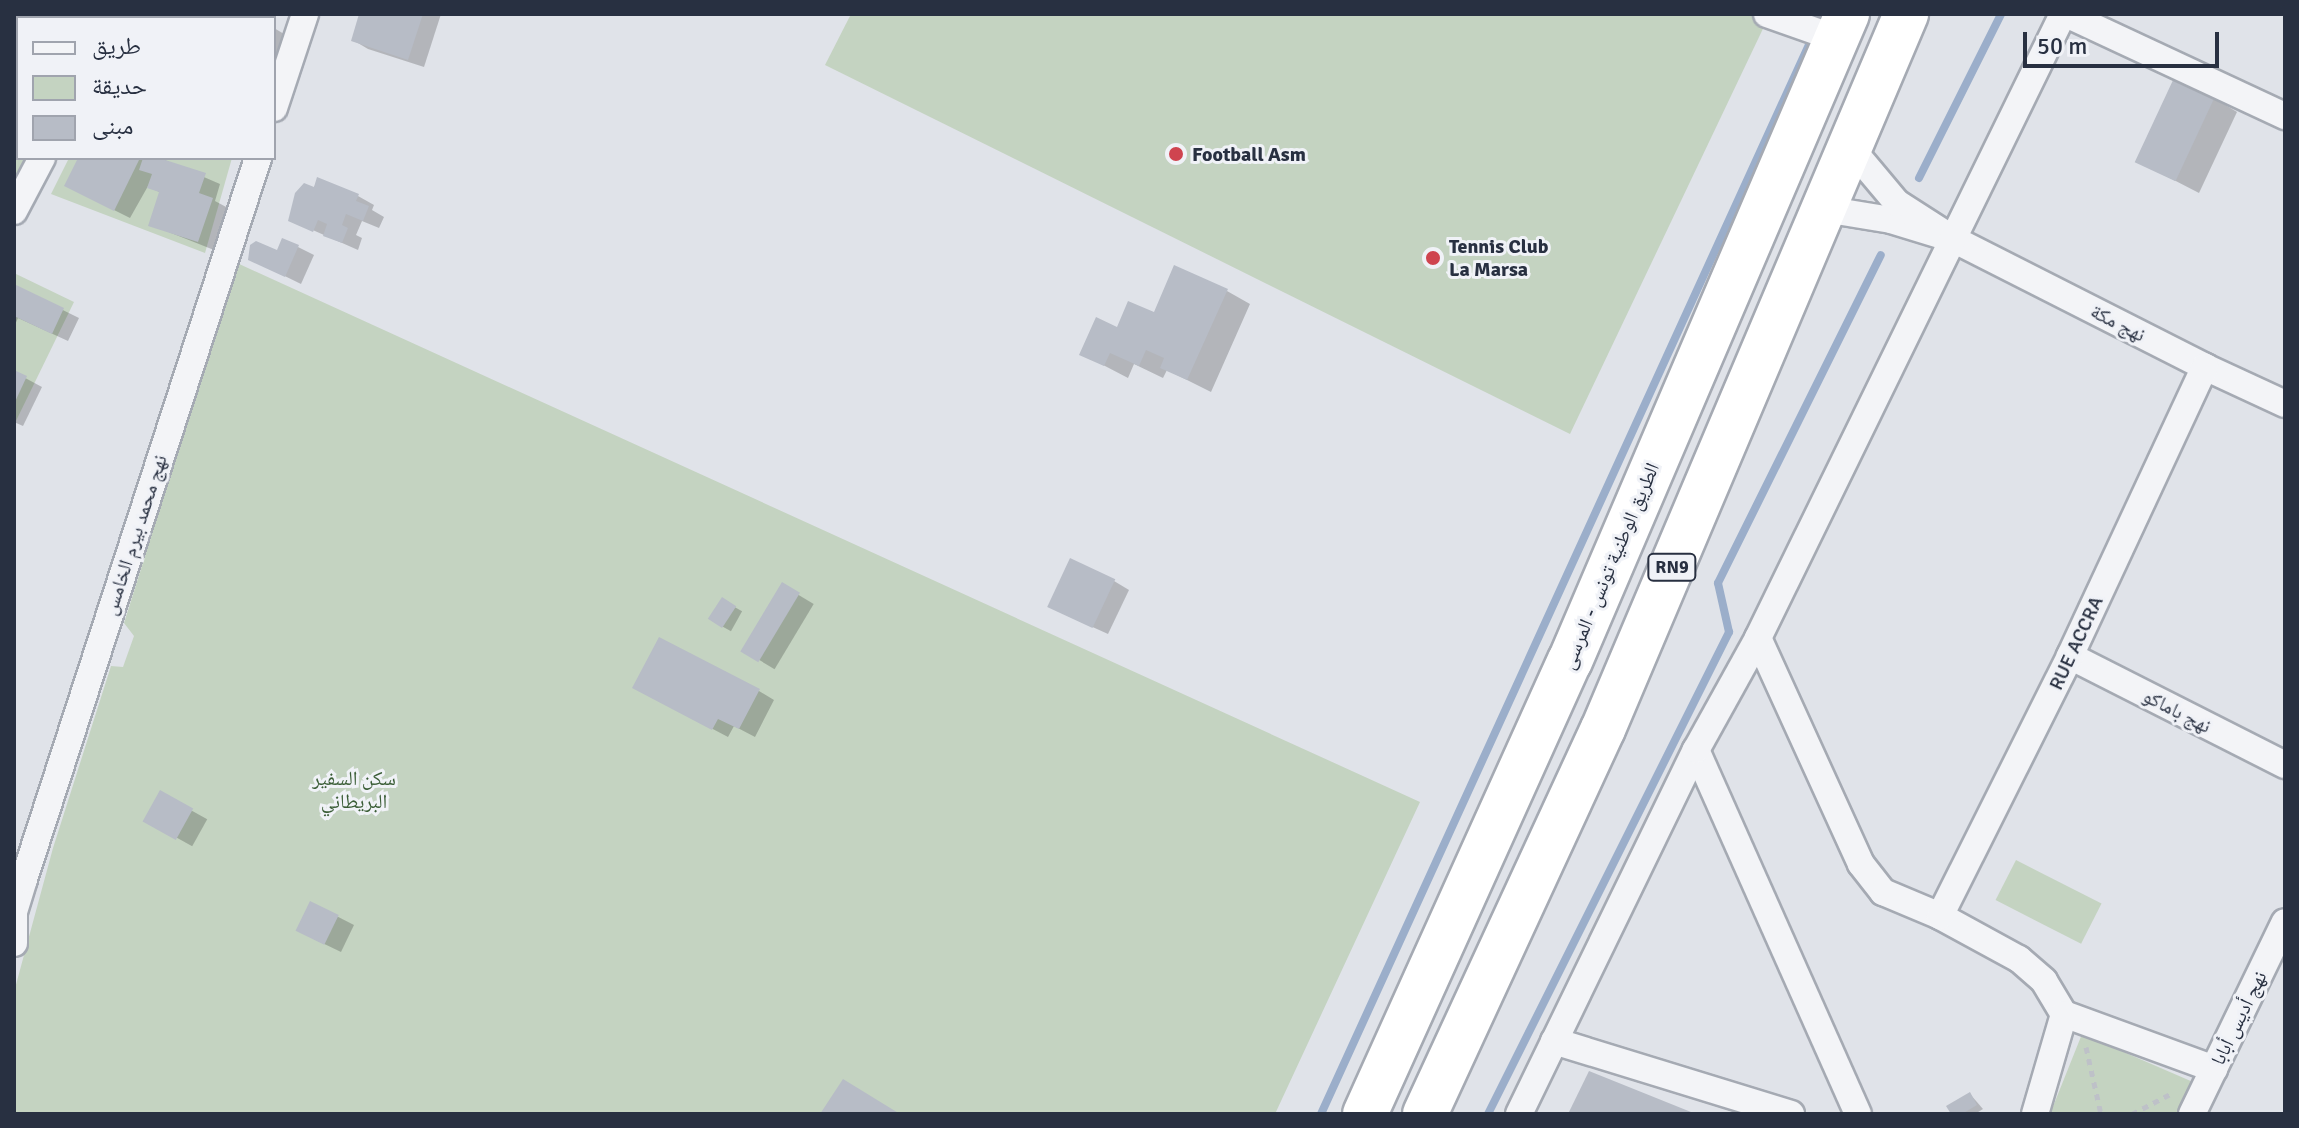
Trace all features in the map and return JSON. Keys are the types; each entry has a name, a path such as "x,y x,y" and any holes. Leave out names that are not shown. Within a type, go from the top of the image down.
{"highway":[{"name":"RN9","path":"1425,1114 1603,729 1906,14"},
{"name":"الطريق الوطنية تونس - المرسى","path":"1365,1114 1570,661 1841,26"}],"street":[{"path":"276,102 305,14"},
{"path":"1767,14 1841,26"},
{"path":"1519,1114 1696,750 1758,638 2064,14 2285,116"},
{"path":"1850,147 1897,203 1953,239"},
{"path":"14,211 41,160"},
{"name":"نهج محمد بيرم الخامس","path":"14,943 19,876 257,160"},
{"path":"1824,209 1891,220 1953,239"},
{"name":"نهج مكة","path":"1953,239 2205,367 2285,404"},
{"name":"RUE ACCRA","path":"1940,916 2070,656 2205,367"},
{"path":"1758,638 1861,864 1883,892 1940,916 2019,959 2044,981 2064,1014 2214,1069"},
{"name":"نهج باماكو","path":"2070,656 2285,765"},
{"path":"1696,750 1858,1114"},
{"name":"نهج أديس أبابا","path":"2192,1114 2285,922"},
{"path":"2035,1114 2064,1014"},
{"path":"1554,1041 1791,1114"}],"path":[{"path":"2064,1014 2082,1034 2101,1114"}],"green space":[{"path":"14,14 102,14 16,16 16,160 29,160 20,179 14,176"},
{"name":"Tennis Club La Marsa","path":"851,14 1770,14 1570,434 825,65"},
{"path":"68,160 231,160 205,253 51,194"},
{"name":"سكن السفير البريطاني","path":"237,263 1420,802 1275,1114 14,1114 14,992 53,848 111,666 123,667 134,636 124,623"},
{"path":"14,273 74,302 14,425"},
{"path":"2016,860 2102,904 2081,944 1996,900"},
{"path":"2082,1034 2193,1082 2177,1114 2050,1114"}],"building":[{"path":"27,14 92,14 92,16"},
{"path":"238,14 245,16 150,16"},
{"path":"359,14 423,14 408,60 351,41"},
{"path":"2174,78 2215,97 2175,181 2135,162"},
{"path":"16,86 16,130 14,130"},
{"path":"77,160 139,160 114,211 64,186"},
{"path":"142,160 165,160 206,173 199,193 213,198 198,242 148,226 159,192 147,188 152,174 139,170"},
{"path":"317,177 359,194 356,201 369,206 363,221 346,214 342,225 348,228 342,243 323,236 327,224 318,220 313,232 288,221 295,193 304,183 314,187"},
{"path":"282,238 299,245 285,277 248,260 250,245 256,241 277,250"},
{"path":"1174,265 1228,289 1187,380 1160,368 1164,358 1146,350 1139,366 1110,353 1104,366 1079,355 1096,317 1117,327 1128,301 1154,312"},
{"path":"14,284 64,308 52,334 14,316"},
{"path":"14,370 27,376 14,404"},
{"path":"1070,558 1115,579 1092,628 1047,607"},
{"path":"782,582 800,593 758,662 740,651"},
{"path":"722,597 736,606 722,628 708,619"},
{"path":"659,637 760,689 739,729 718,719 712,730 632,688"},
{"path":"160,790 193,808 176,840 143,821"},
{"path":"310,901 339,915 324,945 296,931"},
{"path":"1589,1071 1696,1114 1568,1114"},
{"path":"843,1079 900,1114 820,1114"},
{"path":"1970,1092 1977,1105 1962,1114 1951,1114 1946,1106"}],"waterway":[{"path":"1321,1114 1823,14"},
{"path":"1919,178 2001,14"},
{"path":"1488,1114 1729,632 1718,583 1881,255"}],"place":[{"name":"Football Asm","path":"1176,154"},
{"name":"Tennis Club La Marsa","path":"1433,258"}]}
